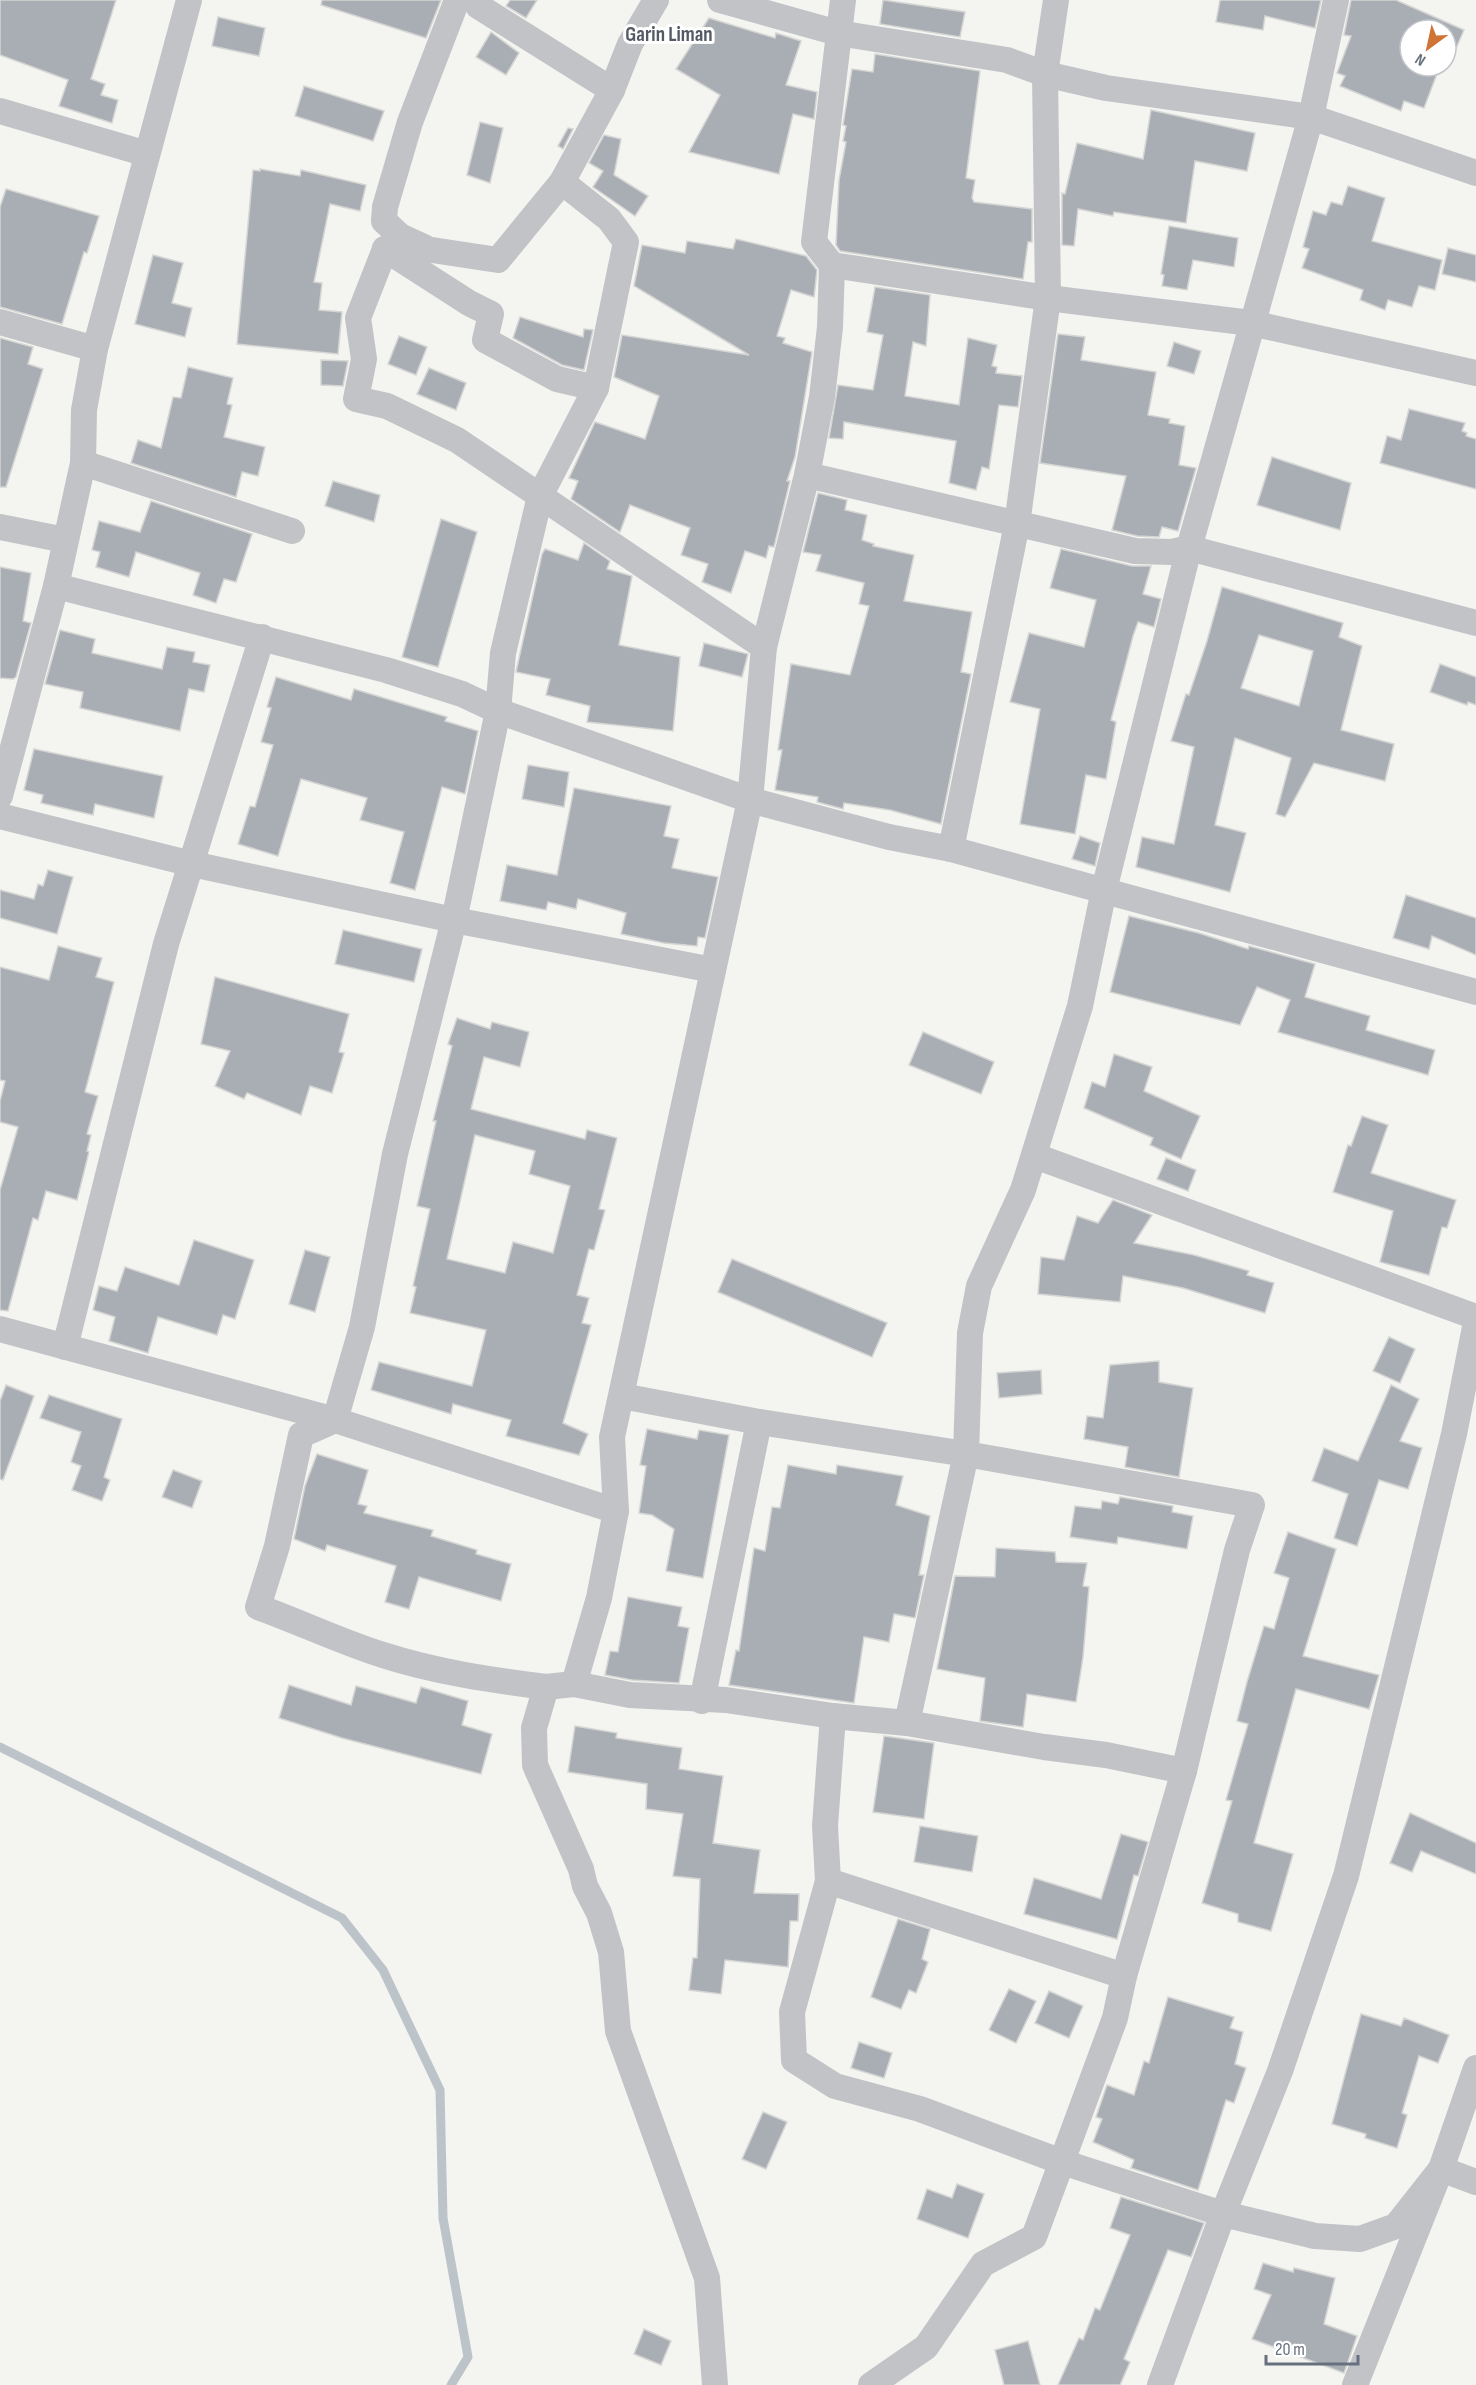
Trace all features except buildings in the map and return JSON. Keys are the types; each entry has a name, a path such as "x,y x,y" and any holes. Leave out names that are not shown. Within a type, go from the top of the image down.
{"street":[{"path":"0,796 56,586 83,463 84,410 95,349 189,0"},
{"path":"432,250 400,236 391,229 384,221 385,207 410,122 457,0"},
{"path":"475,0 478,6 612,90"},
{"path":"385,249 432,250 498,260 562,182 612,90 630,44 656,0"},
{"path":"720,0 838,33 1007,60 1046,74 1106,88 1311,117 1476,173"},
{"path":"574,1683 599,1598 616,1511 612,1437 750,800 764,647 807,475 822,397 830,327 832,265 814,242 843,0"},
{"path":"951,849 1017,524 1048,298 1046,74 1056,0"},
{"path":"907,1722 966,1454 970,1334 979,1286 1023,1190 1080,1006 1104,890 1189,548 1311,117 1336,0"},
{"path":"0,111 147,154"},
{"path":"562,182 609,219 626,242 596,388 540,496 502,653 498,711 454,920 394,1154 362,1327 335,1420 302,1436 278,1546 258,1607 345,1642 408,1662 478,1678 546,1687 574,1683 630,1695 702,1701 726,1700 833,1716 907,1722 1044,1747 1106,1755 1184,1771"},
{"path":"385,249 469,303 491,314 485,340 557,379 596,388"},
{"path":"385,249 358,318 364,358 356,399 387,406 457,440 764,647"},
{"path":"832,265 1048,298 1251,323 1476,373"},
{"path":"0,322 95,349"},
{"path":"83,463 292,531"},
{"path":"807,475 1135,551 1172,552 1189,548 1476,623"},
{"path":"0,526 65,540"},
{"path":"56,586 386,670 462,694 498,711 750,800 889,837 951,849 1476,992"},
{"path":"65,1347 166,945 262,637"},
{"path":"0,816 192,864 454,920 712,970"},
{"path":"1035,1156 1476,1317"},
{"path":"1160,2385 1223,2214 1280,2071 1346,1876 1452,1446 1476,1322"},
{"path":"0,1329 335,1420 616,1511"},
{"path":"622,1396 759,1422 966,1454 1252,1505 1237,1550 1184,1771 1124,1976 1115,2018 1034,2237 983,2264 926,2347 871,2385"},
{"path":"702,1701 759,1422"},
{"path":"546,1687 534,1728 535,1765 580,1869 585,1886 599,1913 611,1952 618,2031 707,2278 715,2385"},
{"path":"833,1716 825,1826 828,1881 792,2012 794,2060 835,2086 920,2109 1062,2162 1223,2214 1315,2236 1360,2239 1396,2226 1441,2169"},
{"path":"828,1881 1124,1976"},
{"path":"1355,2385 1441,2169 1476,2068"},
{"path":"1441,2169 1476,2182"}],"waterway":[{"path":"0,1747 342,1918 383,1970 440,2090 443,2218 468,2357 451,2385"}],"district":[{"name":"Garin Liman","path":"669,34"}]}
